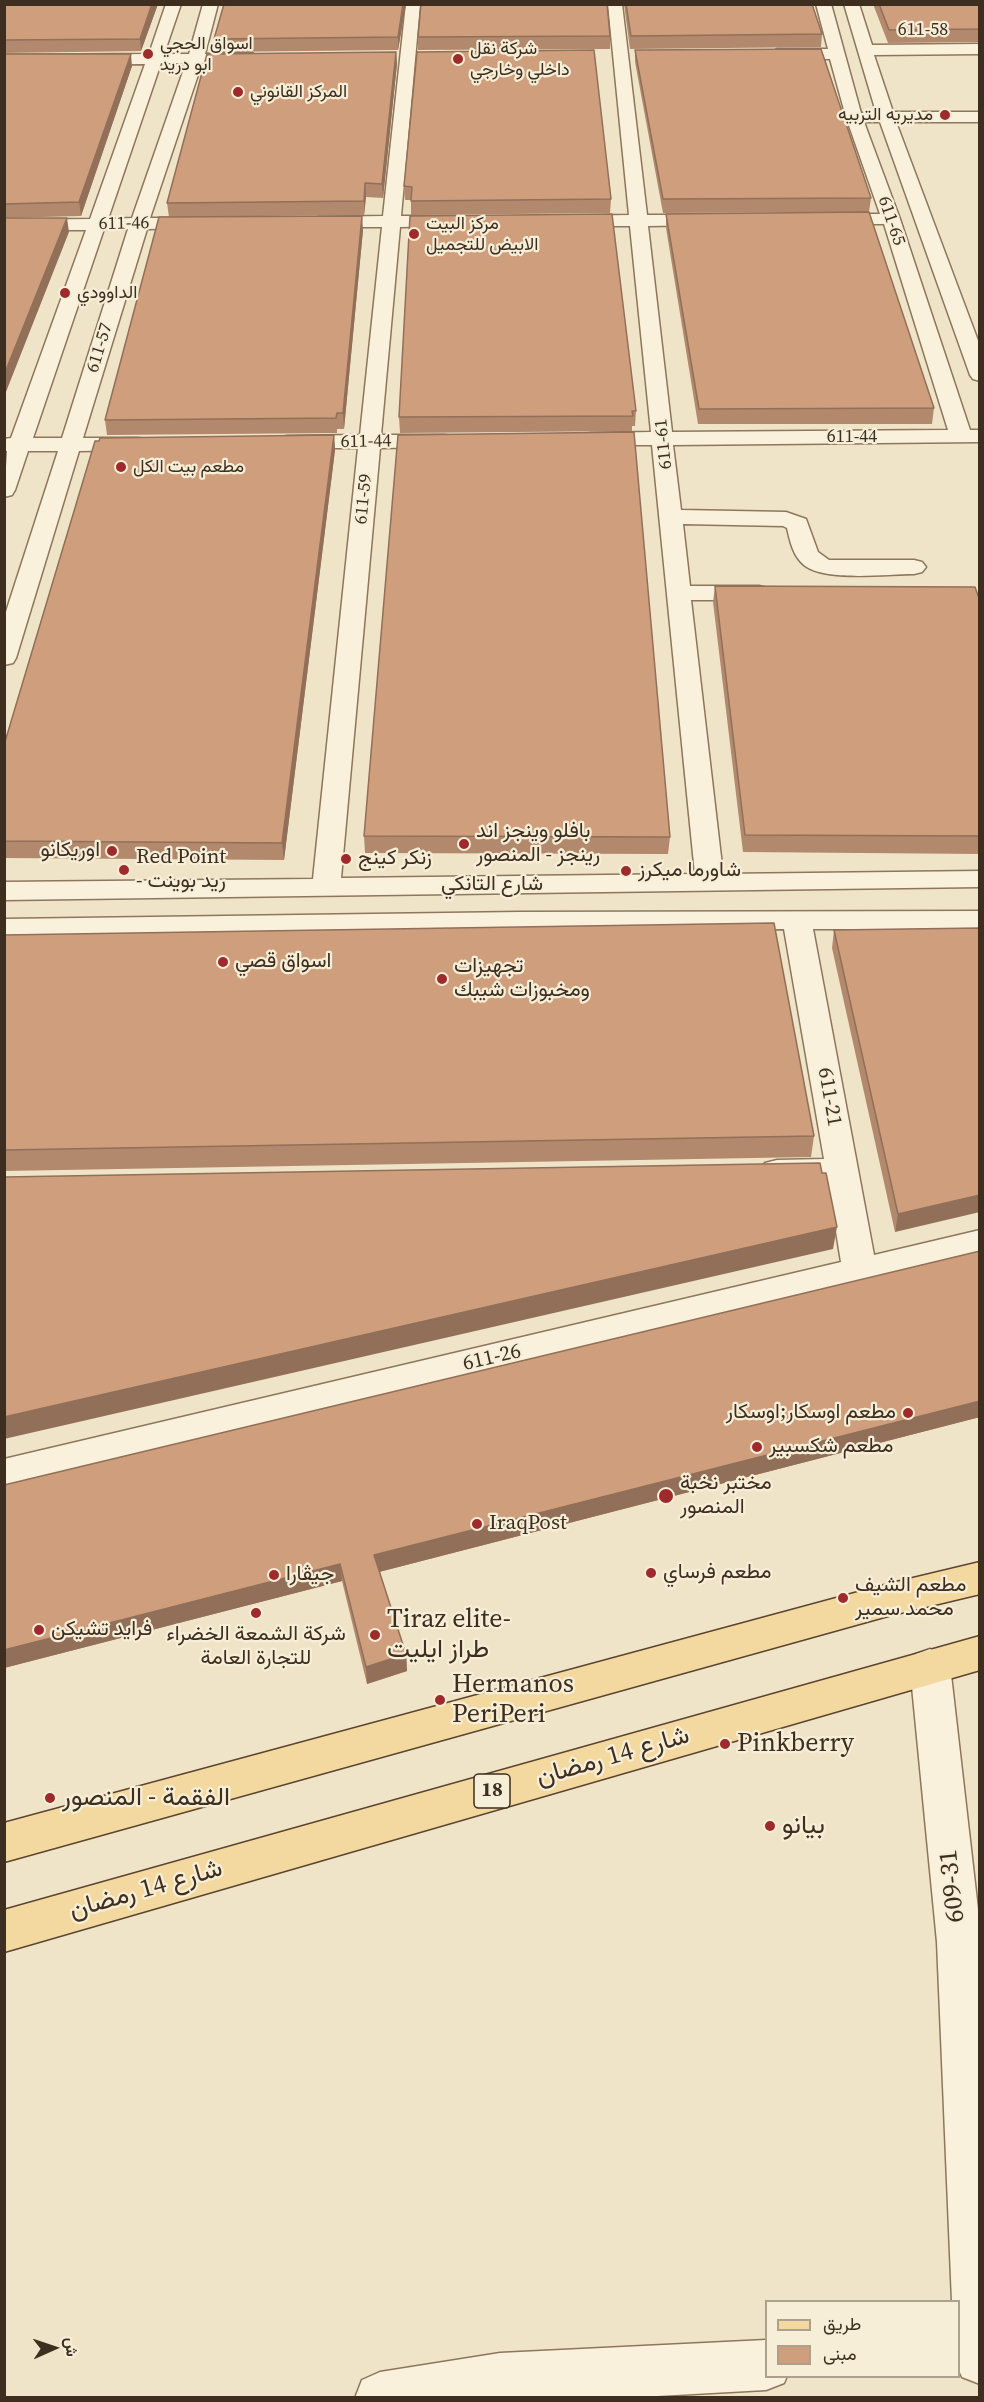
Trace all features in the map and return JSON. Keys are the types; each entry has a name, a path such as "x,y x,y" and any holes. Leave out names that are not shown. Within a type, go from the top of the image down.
{"main road":[{"path":"4,1843 888,1600 980,1578"},
{"name":"شارع 14 رمضان","path":"4,1931 980,1653"}],"street":[{"name":"611-57","path":"4,490 12,445 98,224 174,4"},
{"name":"611-57","path":"4,658 139,224 196,58 211,4"},
{"name":"611-59","path":"326,886 413,4"},
{"name":"611-61","path":"615,4 628,56 637,221 664,438 678,593 710,883"},
{"name":"611-65","path":"823,4 854,117 970,436"},
{"name":"611-65","path":"851,4 886,117 963,305 978,368"},
{"name":"611-58","path":"866,50 980,49"},
{"path":"759,55 838,54"},
{"path":"599,56 628,56"},
{"path":"4,60 267,58"},
{"path":"854,117 980,117"},
{"path":"810,220 891,219"},
{"path":"555,221 729,220"},
{"path":"295,222 472,221"},
{"name":"611-46","path":"4,225 223,223"},
{"name":"611-44","path":"570,440 970,436"},
{"name":"611-44","path":"266,443 464,441"},
{"path":"12,445 162,444"},
{"path":"671,518 786,519 798,524 804,551 817,565 914,567"},
{"path":"678,593 782,593"},
{"name":"شارع التانكي","path":"4,891 980,879"},
{"path":"520,885 520,921"},
{"name":"شارع التانكي","path":"4,928 520,921 980,921"},
{"name":"611-21","path":"797,922 860,1271"},
{"path":"746,1172 842,1170"},
{"name":"611-26","path":"4,1474 980,1242"},
{"name":"609-31","path":"930,1666 969,1943 980,2359"},
{"path":"960,2355 979,2354"},
{"path":"380,2397 765,2365"}],"building":[{"path":"4,4 152,4 140,39 4,40"},
{"path":"224,4 403,4 398,37 214,39"},
{"path":"421,4 607,4 610,36 418,37"},
{"path":"626,4 812,4 822,34 631,36"},
{"path":"879,4 980,4 980,29 889,30"},
{"path":"821,49 871,198 663,199 635,50"},
{"path":"594,50 611,199 411,201 412,187 404,186 417,52"},
{"path":"396,52 382,184 365,183 364,201 167,203 207,54"},
{"path":"4,54 131,54 79,202 4,204"},
{"path":"869,212 934,408 699,409 666,214"},
{"path":"612,214 636,411 632,411 633,416 399,417 410,216"},
{"path":"362,216 343,413 337,413 336,418 105,420 159,217"},
{"path":"4,218 67,218 4,375"},
{"path":"634,432 670,837 364,836 398,435"},
{"path":"334,435 282,843 4,841 4,745 95,441 99,441 100,438"},
{"path":"715,586 975,587 980,601 980,836 745,835"},
{"path":"774,923 814,1136 4,1150 4,935"},
{"path":"980,928 980,1195 898,1214 834,930"},
{"path":"820,1163 822,1173 826,1173 837,1227 4,1417 4,1177"},
{"path":"980,1251 980,1401 374,1555 406,1654 366,1667 340,1564 4,1650 4,1485"}],"place":[{"name":"اسواق الحجي ابو دريد","path":"148,54"},
{"name":"شركة نقل داخلي وخارجي","path":"458,59"},
{"name":"المركز القانوني","path":"238,92"},
{"name":"مديريه التربيه","path":"945,115"},
{"name":"مركز البيت الابيض للتجميل","path":"414,234"},
{"name":"الداوودي","path":"65,293"},
{"name":"مطعم بيت الكل","path":"121,467"},
{"name":"بافلو وينجز اند رينجز - المنصور","path":"464,844"},
{"name":"اوريكانو","path":"112,851"},
{"name":"زنكر كينج","path":"346,859"},
{"name":"Red Point - ريد بوينت","path":"124,870"},
{"name":"شاورما ميكرز","path":"626,871"},
{"name":"اسواق قصي","path":"223,962"},
{"name":"تجهيزات ومخبوزات شيبك","path":"442,979"},
{"name":"مطعم اوسكار;اوسكار","path":"908,1413"},
{"name":"مطعم شكسبير","path":"757,1447"},
{"name":"مختبر نخبة المنصور","path":"666,1496"},
{"name":"IraqPost","path":"477,1524"},
{"name":"مطعم فرساي","path":"651,1573"},
{"name":"جيڤارا","path":"274,1575"},
{"name":"مطعم الشيف محمد سمير","path":"843,1598"},
{"name":"شركة الشمعة الخضراء للتجارة العامة","path":"256,1613"},
{"name":"فرايد تشيكن","path":"39,1630"},
{"name":"Tiraz elite- طراز ايليت","path":"375,1635"},
{"name":"Hermanos PeriPeri","path":"440,1700"},
{"name":"Pinkberry","path":"725,1744"},
{"name":"الفقمة - المنصور","path":"50,1798"},
{"name":"بيانو","path":"770,1826"}]}
